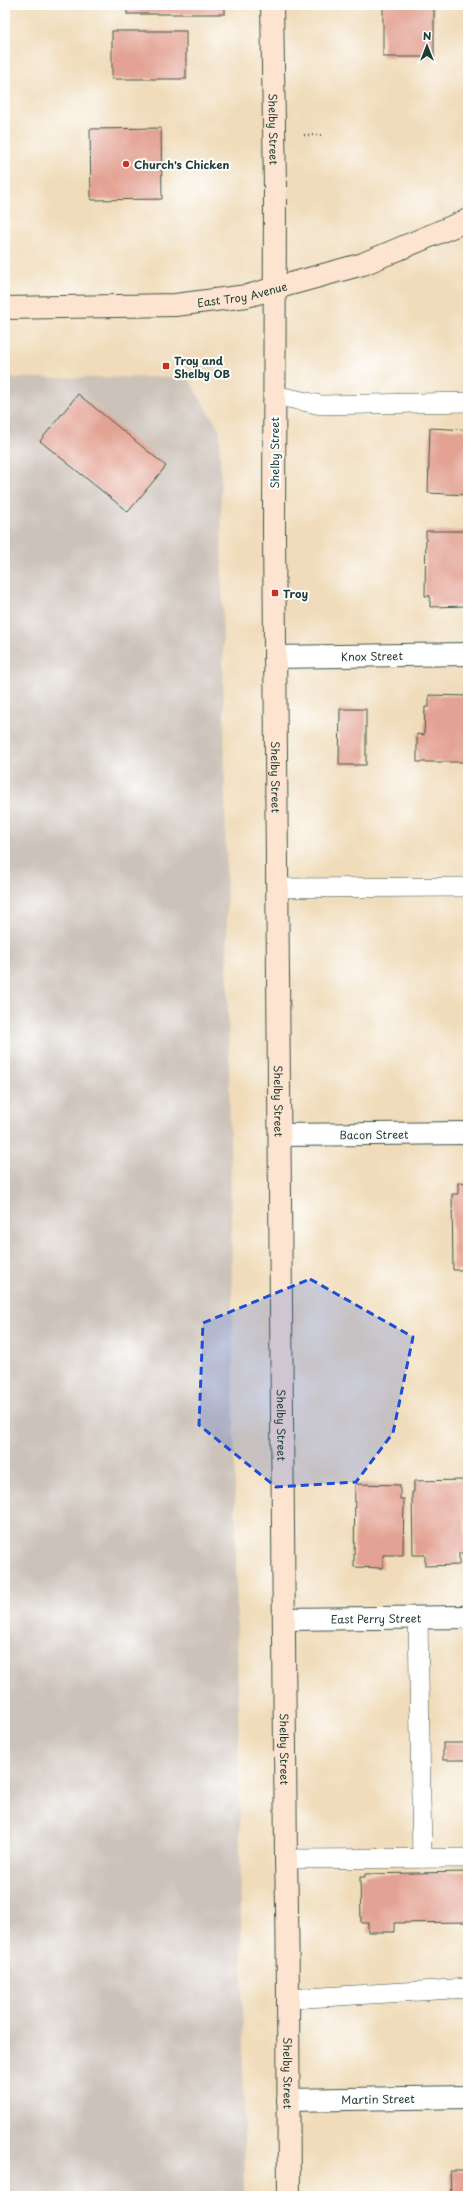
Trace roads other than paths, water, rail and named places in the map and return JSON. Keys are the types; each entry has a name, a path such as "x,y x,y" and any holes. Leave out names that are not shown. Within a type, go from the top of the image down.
{"main road":[{"name":"Shelby Street","path":"272,5 275,289 274,395 277,888 286,1859 290,1999 288,2100 289,2196"},
{"name":"East Troy Avenue","path":"5,308 175,305 247,296 382,257 468,220"}],"street":[{"name":"Knox Street","path":"275,657 468,654"},
{"name":"Bacon Street","path":"280,1135 468,1133"},
{"name":"East Perry Street","path":"284,1619 468,1617"},
{"name":"Martin Street","path":"288,2100 468,2097"}],"lane":[{"path":"274,395 321,405 468,402"},
{"path":"277,888 468,887"},
{"path":"418,1617 422,1858"},
{"path":"286,1859 468,1858"},
{"path":"290,1999 468,1988"}],"place":[{"name":"Church's Chicken","path":"126,164"},
{"name":"Troy and Shelby OB","path":"166,366"},
{"name":"Troy","path":"275,593"}]}
